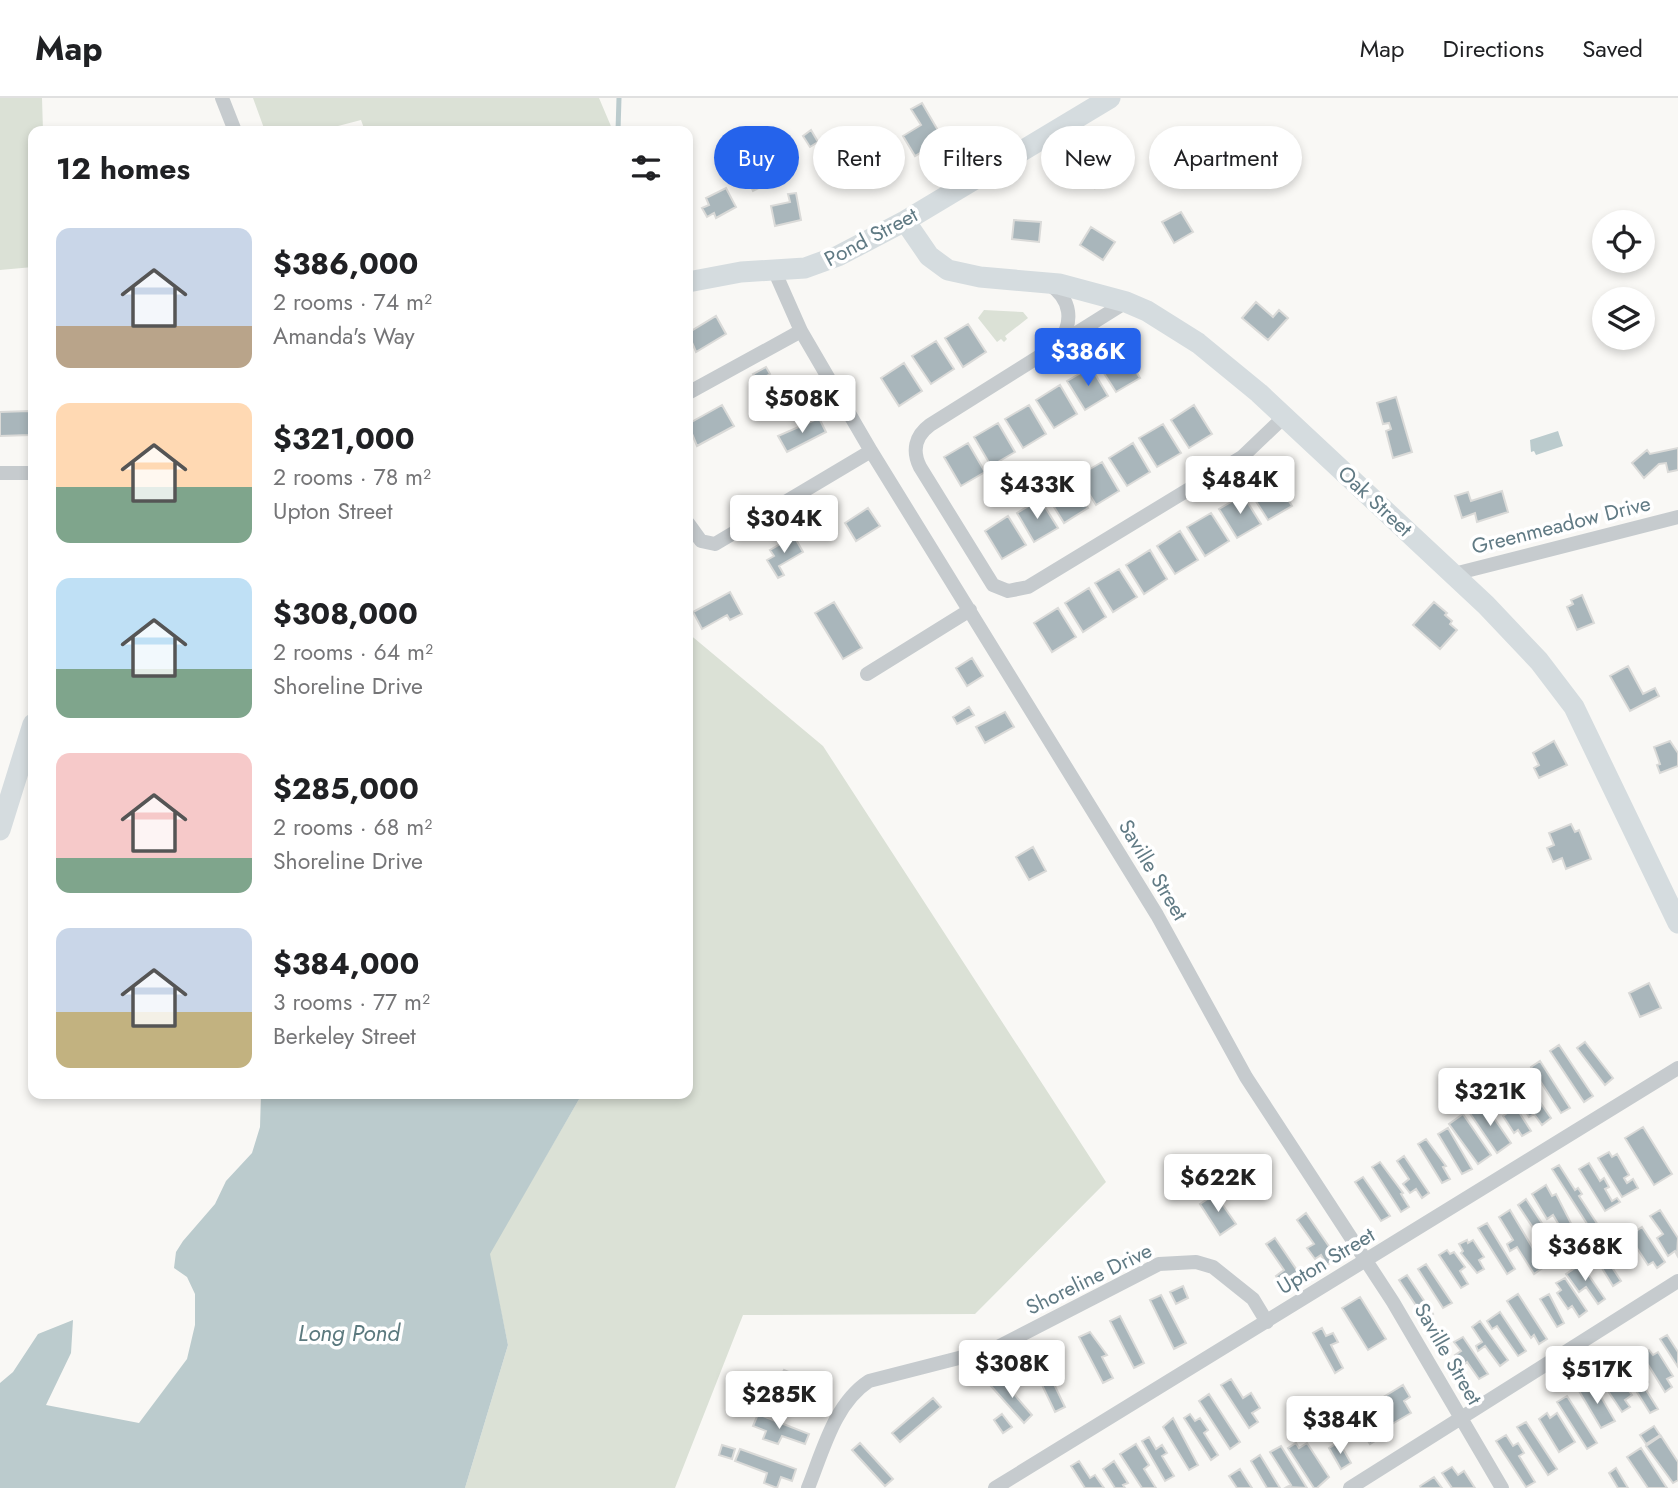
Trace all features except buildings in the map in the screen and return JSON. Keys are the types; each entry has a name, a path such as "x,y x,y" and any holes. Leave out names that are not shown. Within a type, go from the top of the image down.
{"street":[{"path":"222,98 233,126"},
{"name":"Pond Street","path":"693,281 718,275 816,265 905,221 1110,98"},
{"name":"Oak Street","path":"905,221 929,256 948,270 980,277 1042,281 1126,302 1155,316 1198,343 1283,417 1454,574 1539,661 1574,707 1678,923"},
{"name":"Saville Street","path":"774,270 801,331 871,451 1157,915 1246,1077 1367,1261 1502,1488"},
{"path":"1042,281 1059,292 1069,311 1068,327 1054,347"},
{"path":"1126,302 927,427 916,444 920,467 988,580 1001,589 1017,591 1235,462 1256,446 1283,417"},
{"path":"693,390 801,331"},
{"path":"693,530 701,541 709,545 721,541 871,451"},
{"path":"0,473 28,473"},
{"name":"Greenmeadow Drive","path":"1454,574 1678,517"},
{"path":"867,674 970,610"},
{"path":"0,830 28,740"},
{"name":"Upton Street","path":"995,1488 1678,1068"},
{"name":"Shoreline Drive","path":"808,1488 837,1416 855,1390 869,1381 994,1349 1159,1264 1196,1262 1213,1266 1233,1279 1253,1299 1267,1322"},
{"path":"1350,1488 1678,1281"}],"shaded area":[{"path":"0,98 42,98 43,126 28,126 28,267 0,270"},
{"path":"253,98 599,98 611,126 363,126 361,120 338,126 263,126"},
{"path":"984,310 1023,312 1028,318 1005,336 1007,339 1004,342 1001,339 997,342 978,318"},
{"path":"693,637 823,746 1106,1182 975,1314 743,1315 675,1488 465,1488 508,1345 489,1254 579,1099 693,1099"}],"water":[{"path":"1558,431 1563,446 1536,455 1534,451 1531,452 1530,440"},
{"name":"Long Pond","path":"261,1099 579,1099 490,1254 508,1345 465,1488 0,1488 0,1383 13,1372 38,1334 73,1320 71,1353 46,1405 139,1423 187,1359 195,1325 195,1294 187,1277 174,1268 176,1252 215,1204 226,1181 252,1153 260,1127"}],"waterway":[{"path":"618,126 619,98"}]}
